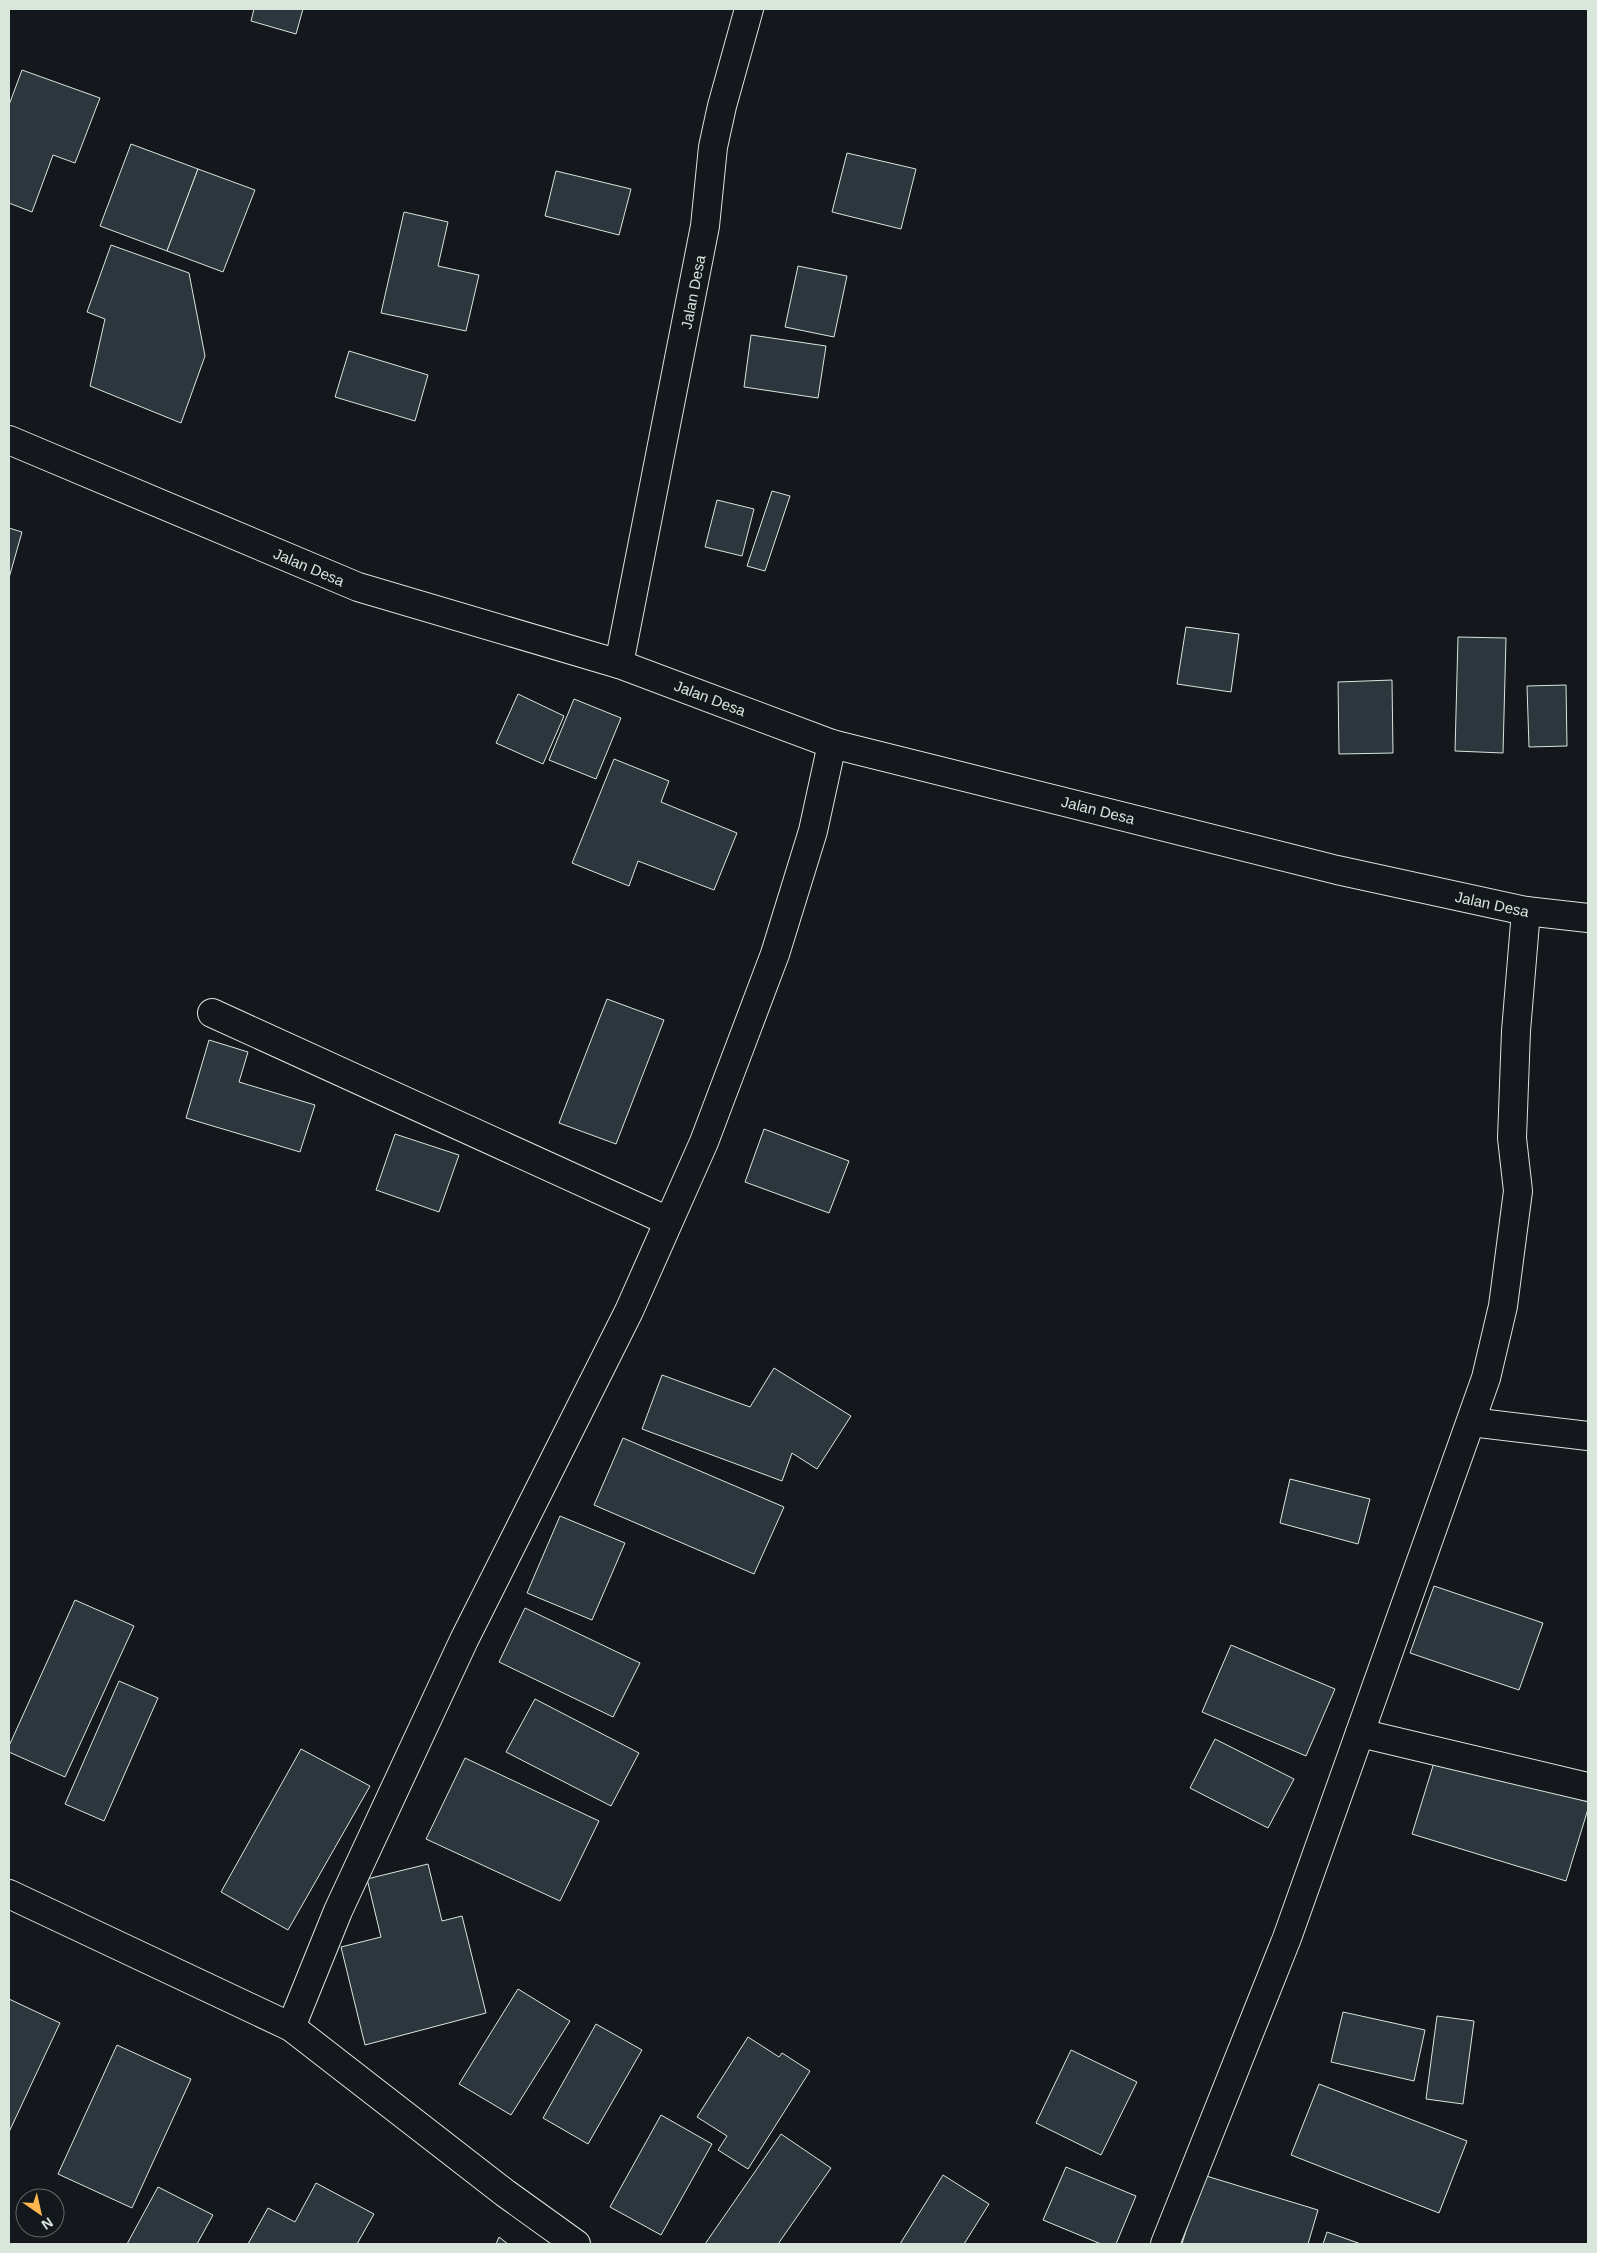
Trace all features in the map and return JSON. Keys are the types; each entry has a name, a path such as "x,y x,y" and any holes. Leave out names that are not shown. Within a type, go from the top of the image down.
{"street":[{"name":"Jalan Desa","path":"619,664 705,226 713,147 722,106 749,9"},
{"name":"Jalan Desa","path":"9,440 358,587 619,664 832,744 1337,870 1526,912 1588,918"},
{"path":"291,2027 338,1911 460,1649 629,1311 704,1142 775,954 814,831 832,744"},
{"path":"1165,2244 1287,1938 1486,1378 1497,1333 1513,1241 1518,1191 1512,1138 1516,1031 1526,912"},
{"path":"212,1013 668,1221"},
{"path":"1471,1422 1588,1436"},
{"path":"1360,1733 1588,1787"},
{"path":"9,1894 291,2027 576,2244"}],"building":[{"path":"254,9 303,9 296,34 251,21"},
{"path":"22,70 100,98 75,163 53,155 32,212 9,203 9,105"},
{"path":"131,144 198,169 167,251 100,226"},
{"path":"847,153 916,169 901,229 832,212"},
{"path":"198,169 255,190 223,272 167,251"},
{"path":"556,171 631,189 619,235 545,216"},
{"path":"404,212 448,222 438,266 479,275 466,331 381,313"},
{"path":"111,245 189,273 205,356 181,423 90,386 105,319 87,312"},
{"path":"798,266 847,276 834,337 785,327"},
{"path":"751,335 826,346 818,398 744,387"},
{"path":"349,351 428,375 415,421 335,397"},
{"path":"772,491 790,496 765,571 747,566"},
{"path":"717,500 754,509 742,556 705,547"},
{"path":"9,528 22,532 9,578"},
{"path":"1186,627 1239,634 1231,692 1177,684"},
{"path":"1458,637 1506,638 1503,753 1455,751"},
{"path":"1392,680 1393,753 1339,754 1338,682"},
{"path":"1566,685 1567,746 1529,747 1527,686"},
{"path":"518,694 564,716 543,764 496,743"},
{"path":"574,699 621,718 596,779 549,760"},
{"path":"614,759 669,781 661,802 737,833 714,890 638,861 629,886 572,863"},
{"path":"607,999 664,1020 616,1144 559,1123"},
{"path":"209,1040 248,1052 239,1082 315,1105 300,1152 186,1118"},
{"path":"764,1129 849,1161 829,1213 745,1182"},
{"path":"395,1134 459,1155 439,1212 376,1190"},
{"path":"774,1368 851,1416 817,1469 792,1453 782,1481 642,1429 662,1375 750,1407"},
{"path":"623,1438 784,1507 754,1574 594,1505"},
{"path":"1290,1479 1370,1499 1358,1544 1280,1523"},
{"path":"560,1516 625,1543 592,1620 527,1593"},
{"path":"1434,1586 1543,1623 1519,1690 1410,1653"},
{"path":"75,1600 134,1626 65,1777 9,1752 9,1746"},
{"path":"525,1608 640,1663 613,1717 499,1662"},
{"path":"1231,1645 1335,1689 1306,1756 1202,1712"},
{"path":"119,1681 158,1698 104,1821 65,1804"},
{"path":"535,1699 639,1753 611,1806 506,1752"},
{"path":"1215,1739 1294,1779 1268,1828 1190,1788"},
{"path":"301,1749 370,1786 288,1930 221,1892"},
{"path":"1436,1756 1588,1802 1588,1809 1566,1881 1412,1834"},
{"path":"465,1758 599,1821 560,1901 426,1839"},
{"path":"428,1864 442,1921 462,1916 486,2013 365,2045 341,1947 381,1937 367,1879"},
{"path":"518,1989 570,2021 511,2115 459,2084"},
{"path":"9,1999 60,2023 9,2132"},
{"path":"1343,2012 1425,2030 1414,2081 1331,2062"},
{"path":"1437,2016 1474,2021 1463,2104 1426,2099"},
{"path":"596,2024 642,2050 588,2144 543,2118"},
{"path":"748,2037 779,2057 782,2053 810,2071 748,2169 718,2150 727,2136 697,2117"},
{"path":"117,2045 191,2079 132,2208 58,2174"},
{"path":"1071,2050 1137,2082 1101,2155 1036,2123"},
{"path":"1319,2084 1467,2141 1439,2213 1291,2155"},
{"path":"661,2115 712,2144 661,2235 610,2207"},
{"path":"781,2134 831,2168 778,2244 705,2244"},
{"path":"1066,2167 1136,2196 1116,2244 1101,2244 1043,2220"},
{"path":"943,2175 989,2204 964,2244 900,2244"},
{"path":"1203,2175 1318,2210 1308,2244 1182,2244"},
{"path":"316,2183 374,2214 357,2244 248,2244 268,2208 295,2222"},
{"path":"158,2187 213,2215 197,2244 127,2244"},
{"path":"1327,2232 1361,2244 1323,2244"},
{"path":"499,2237 508,2244 496,2244"}]}
